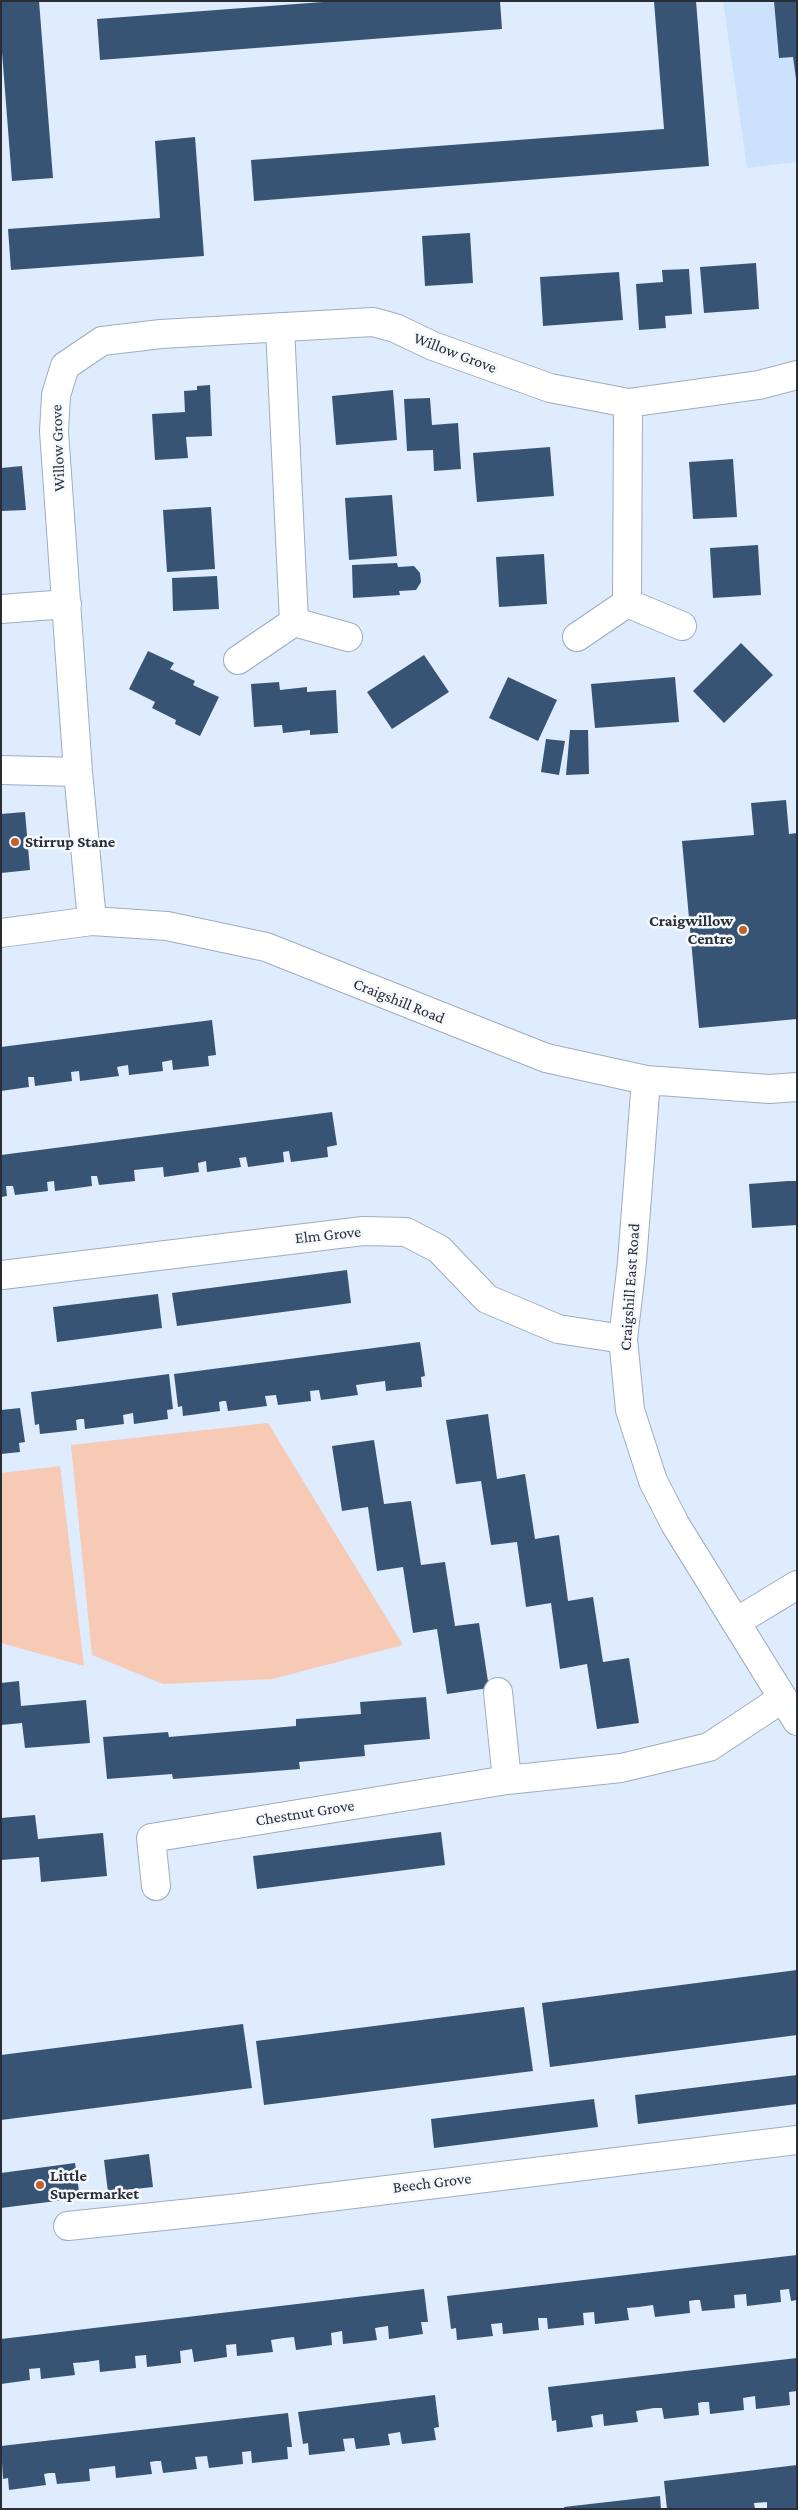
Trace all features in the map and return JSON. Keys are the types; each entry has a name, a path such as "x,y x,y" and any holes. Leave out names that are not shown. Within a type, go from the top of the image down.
{"street":[{"name":"Willow Grove","path":"92,921 78,772 54,431 56,395 65,366 102,341 161,334 373,322 394,328 433,346 550,388 628,403 759,385 797,375"},
{"path":"280,327 294,622"},
{"path":"627,603 628,403"},
{"path":"627,603 682,626"},
{"path":"577,637 627,603"},
{"path":"1,609 67,604"},
{"path":"238,660 294,622 348,637"},
{"path":"1,770 78,772"},
{"name":"Craigshill Road","path":"1,933 92,921 167,926 266,947 546,1058 646,1080 769,1089 797,1087"},
{"name":"Craigshill East Road","path":"646,1080 624,1339 630,1410 653,1481 675,1524 790,1709"},
{"name":"Elm Grove","path":"2,1275 363,1231 406,1232 439,1249 488,1299 558,1328 624,1339"},
{"path":"736,1622 797,1585"},
{"path":"498,1692 507,1780"},
{"name":"Chestnut Grove","path":"156,1886 151,1838 507,1780 621,1768 708,1747 790,1709"},
{"name":"Beech Grove","path":"68,2226 268,2204 797,2140"}],"shaded area":[{"path":"723,1 797,1 797,162 747,168"},
{"path":"268,1423 403,1645 272,1679 163,1684 92,1655 71,1445"},
{"path":"60,1466 84,1666 1,1643 1,1473"}],"building":[{"path":"1,1 39,1 53,178 12,181 1,39"},
{"path":"336,1 500,1 502,29 100,60 97,19"},
{"path":"654,1 696,1 709,166 254,201 251,160 664,129"},
{"path":"774,1 797,1 797,86 793,57 779,58"},
{"path":"195,137 204,256 11,270 8,229 160,218 155,141"},
{"path":"470,233 473,283 425,286 422,236"},
{"path":"756,263 759,309 704,313 700,267"},
{"path":"689,269 692,314 665,316 666,328 639,330 636,284 663,282 662,270"},
{"path":"619,272 623,320 543,326 540,277"},
{"path":"210,385 212,436 186,437 188,458 155,460 152,414 185,412 184,391 197,390 197,386"},
{"path":"393,390 397,440 336,445 332,396"},
{"path":"430,398 432,425 458,423 461,469 434,471 433,450 407,451 404,399"},
{"path":"550,447 554,496 477,502 473,453"},
{"path":"733,459 737,517 693,519 689,462"},
{"path":"22,466 26,510 1,511 1,468"},
{"path":"392,495 397,556 349,560 345,498"},
{"path":"211,507 215,569 167,572 163,510"},
{"path":"758,545 761,595 713,598 710,548"},
{"path":"544,554 547,604 499,607 496,557"},
{"path":"397,563 398,567 414,566 420,573 421,582 416,590 399,591 400,595 353,598 352,565"},
{"path":"217,576 219,609 173,611 172,578"},
{"path":"741,643 773,675 724,723 693,691"},
{"path":"148,651 174,663 170,669 195,681 193,685 219,697 200,736 175,724 176,720 152,708 155,702 129,689"},
{"path":"424,655 449,692 392,729 367,692"},
{"path":"508,677 557,700 538,741 489,718"},
{"path":"675,677 679,722 595,728 591,684"},
{"path":"279,682 280,690 307,687 307,692 336,690 338,733 310,735 310,730 283,733 282,725 254,727 251,684"},
{"path":"570,730 588,730 589,774 566,775"},
{"path":"546,739 565,741 559,775 541,772"},
{"name":"Craigwillow Centre","path":"786,800 789,834 797,833 797,1019 699,1028 682,841 754,835 751,803"},
{"name":"Stirrup Stane","path":"25,812 30,870 1,873 1,814"},
{"path":"212,1020 216,1055 208,1056 209,1066 173,1070 172,1060 162,1062 163,1071 129,1075 128,1065 117,1067 119,1076 80,1081 79,1071 71,1072 72,1081 35,1086 34,1077 28,1077 29,1087 1,1091 1,1047"},
{"path":"332,1112 337,1145 327,1147 328,1157 291,1162 289,1151 283,1152 284,1162 248,1167 246,1157 239,1158 241,1167 207,1172 206,1161 198,1163 199,1172 164,1177 163,1167 134,1170 135,1181 99,1185 97,1176 91,1176 92,1186 55,1191 54,1181 47,1182 48,1191 15,1195 13,1186 6,1186 7,1196 1,1197 1,1155"},
{"path":"797,1181 797,1225 752,1228 749,1184"},
{"path":"347,1270 351,1303 177,1326 172,1293"},
{"path":"158,1294 162,1328 57,1342 53,1307"},
{"path":"420,1342 425,1376 421,1377 422,1387 386,1391 385,1381 356,1385 358,1395 321,1400 319,1390 310,1391 311,1401 278,1405 276,1395 265,1396 267,1406 228,1411 226,1401 223,1401 219,1402 220,1411 183,1416 182,1406 178,1407 174,1374"},
{"path":"169,1374 173,1409 167,1410 168,1419 134,1424 133,1413 123,1415 124,1424 85,1429 84,1419 80,1419 76,1420 77,1430 40,1434 39,1424 35,1425 31,1392"},
{"path":"20,1408 25,1442 19,1443 20,1452 1,1454 1,1410"},
{"path":"488,1414 497,1479 525,1474 535,1539 559,1535 568,1601 593,1597 603,1662 629,1658 639,1723 597,1729 587,1664 560,1669 551,1603 526,1607 517,1542 491,1545 481,1481 456,1484 446,1420"},
{"path":"374,1440 384,1504 411,1501 421,1565 445,1562 455,1626 479,1623 489,1688 447,1694 437,1629 413,1633 403,1567 377,1571 368,1507 342,1511 332,1446"},
{"path":"19,1681 21,1706 86,1700 90,1743 25,1748 22,1723 1,1725 1,1683"},
{"path":"426,1697 430,1739 364,1745 365,1756 299,1762 300,1769 173,1779 172,1774 107,1779 103,1737 168,1732 169,1737 296,1726 296,1719 361,1714 360,1702"},
{"path":"35,1815 38,1839 103,1833 107,1876 41,1882 39,1857 1,1860 1,1818"},
{"path":"441,1832 445,1865 257,1889 253,1856"},
{"path":"797,1970 797,2035 550,2067 542,2003"},
{"path":"524,2007 533,2071 264,2105 256,2041"},
{"path":"243,2024 252,2088 1,2120 1,2055"},
{"path":"797,2075 797,2104 638,2124 635,2095"},
{"path":"594,2099 598,2127 434,2148 431,2119"},
{"path":"149,2154 153,2187 108,2192 104,2160"},
{"name":"Little Supermarket","path":"75,2163 80,2198 1,2208 1,2173"},
{"path":"797,2255 797,2300 791,2301 789,2289 780,2290 781,2302 747,2306 746,2294 734,2295 735,2308 702,2311 700,2300 695,2300 689,2301 690,2313 655,2317 653,2305 627,2308 629,2320 595,2324 594,2312 583,2313 584,2325 548,2329 547,2318 538,2318 539,2330 503,2334 502,2323 491,2324 493,2336 457,2340 456,2328 451,2329 447,2296"},
{"path":"424,2289 428,2322 421,2322 423,2334 389,2339 388,2326 375,2328 377,2340 343,2344 342,2331 331,2333 332,2345 296,2350 294,2337 284,2338 271,2340 273,2352 237,2356 236,2344 226,2345 227,2357 194,2362 192,2349 180,2351 181,2363 147,2367 146,2355 135,2356 136,2368 100,2372 99,2360 73,2363 75,2375 41,2379 40,2368 29,2369 30,2380 1,2384 1,2339"},
{"path":"797,2358 797,2391 789,2392 790,2405 756,2409 755,2396 743,2398 744,2410 710,2414 709,2402 703,2402 698,2403 699,2415 664,2419 662,2408 654,2408 636,2411 638,2422 604,2426 603,2414 591,2416 593,2427 557,2432 556,2420 552,2421 548,2387"},
{"path":"435,2395 439,2427 434,2428 436,2440 402,2444 400,2432 388,2434 390,2445 356,2449 354,2438 343,2439 345,2451 309,2455 308,2443 303,2444 298,2412"},
{"path":"288,2413 292,2447 287,2447 288,2459 252,2463 251,2451 242,2452 243,2464 209,2468 207,2456 195,2457 197,2469 163,2473 161,2461 156,2461 150,2462 152,2474 116,2478 115,2466 89,2469 90,2481 57,2484 55,2473 49,2473 44,2474 46,2485 9,2490 8,2478 3,2479 1,2446"},
{"path":"797,2465 797,2509 767,2509 767,2502 754,2503 755,2509 667,2509 664,2481"},
{"path":"660,2496 661,2509 564,2509 564,2507"}],"place":[{"name":"Stirrup Stane","path":"15,842"},
{"name":"Craigwillow Centre","path":"743,930"},
{"name":"Little Supermarket","path":"40,2185"}]}
